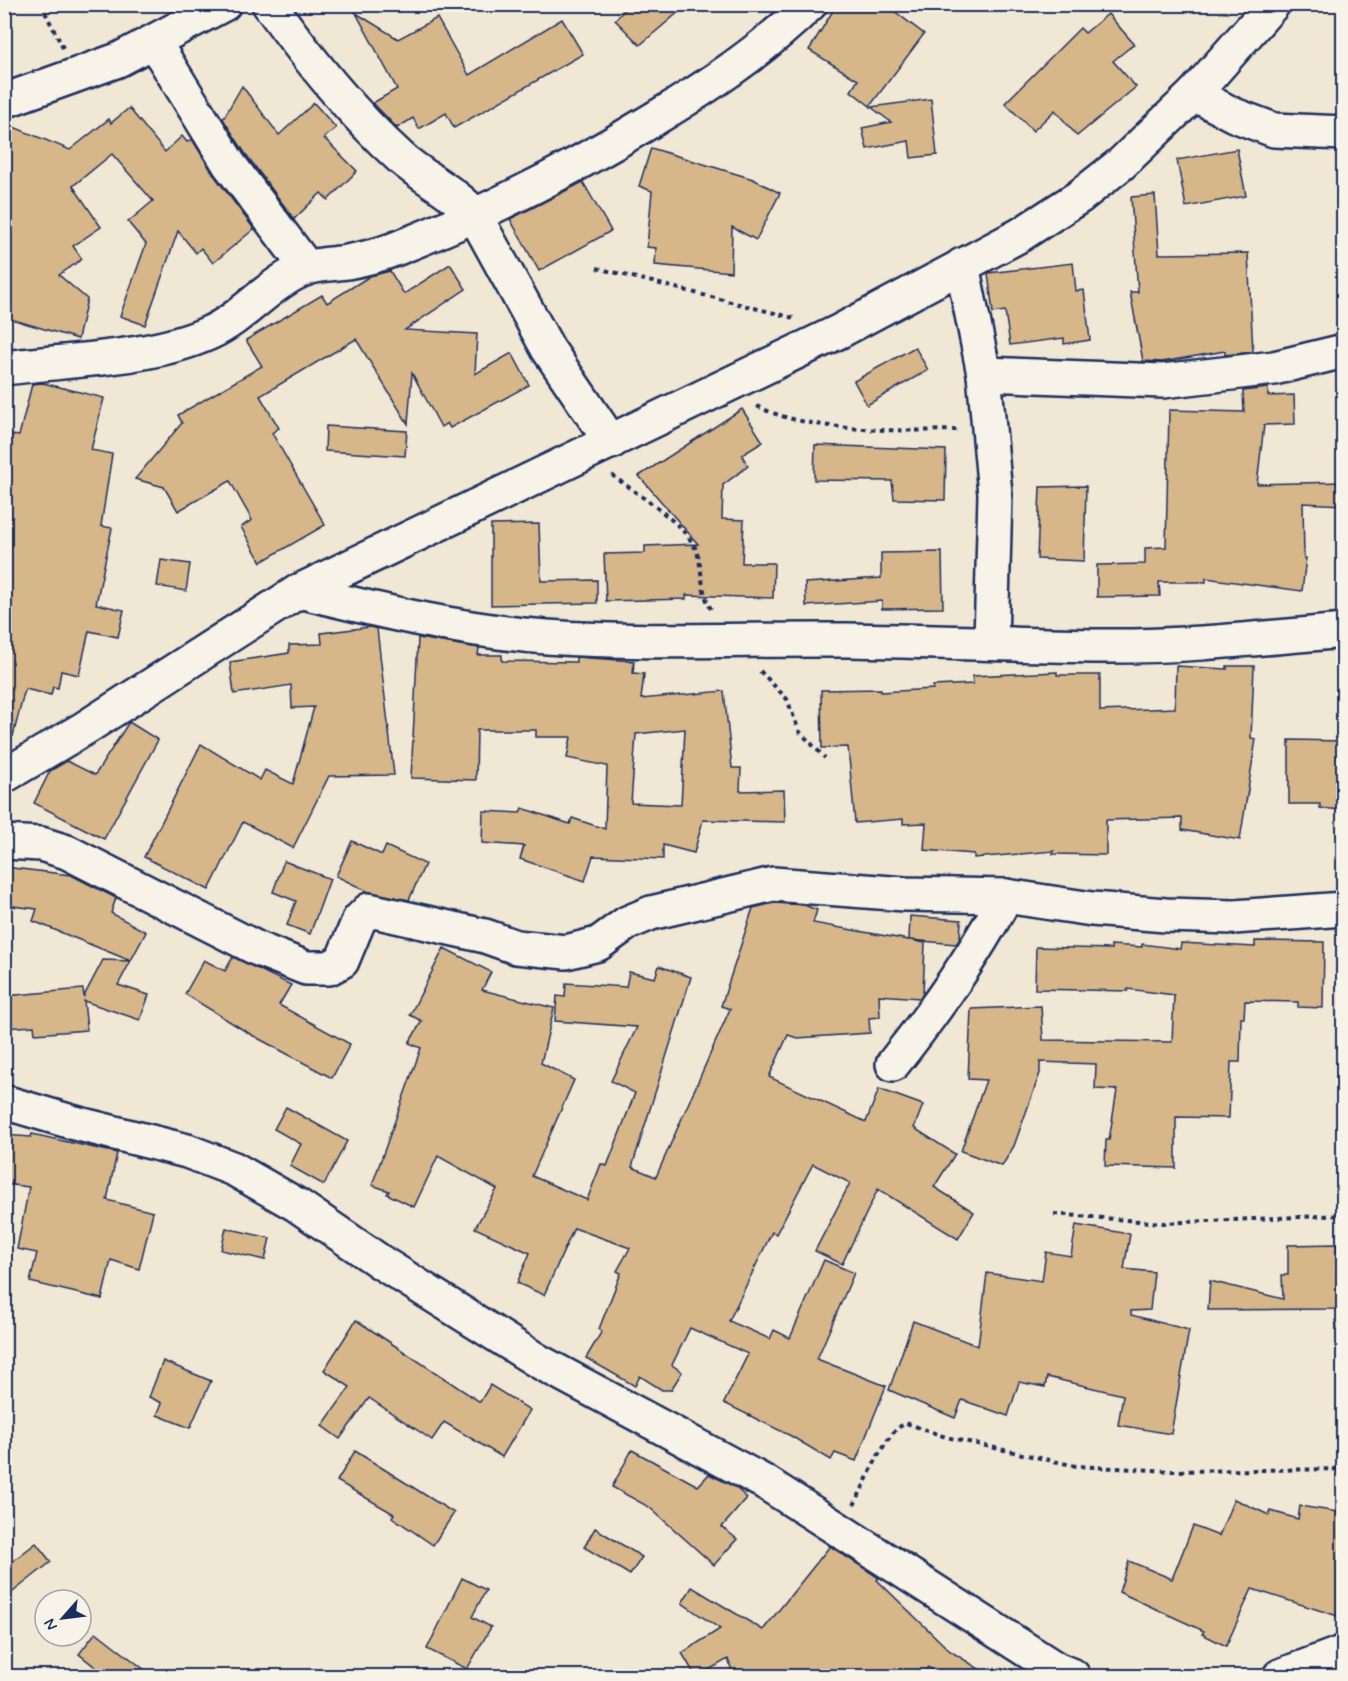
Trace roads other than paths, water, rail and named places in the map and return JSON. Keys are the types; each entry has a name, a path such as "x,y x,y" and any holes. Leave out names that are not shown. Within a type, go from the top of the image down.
{"street":[{"path":"4,101 118,60 224,4"},
{"path":"269,4 322,73 380,137 424,176 460,199 474,214 609,457"},
{"path":"4,368 138,353 187,341 210,333 234,319 264,293 307,268 350,262 393,250 474,214 590,158 696,93 749,57 810,4"},
{"path":"4,776 85,728 299,591 609,457 722,388 840,331 1020,236 1078,197 1122,163 1194,94 1273,4"},
{"path":"154,42 229,164 307,268"},
{"path":"1194,94 1234,115 1274,130 1344,133"},
{"path":"962,265 984,374 995,494 991,642"},
{"path":"984,374 1164,381 1274,368 1344,351"},
{"path":"299,591 384,612 461,626 546,637 623,640 991,642 1103,646 1179,644 1344,631"},
{"path":"4,842 41,844 67,852 258,949 306,968 318,969 337,966 342,961 359,920 369,910 484,936 516,946 566,952 598,944 627,923 651,913 773,884 905,894 1005,896 1092,909 1166,915 1234,917 1344,909"},
{"path":"893,1064 959,976 1005,896"},
{"path":"4,1102 75,1124 187,1151 234,1169 297,1205 382,1263 538,1360 766,1483 841,1529 1060,1674"},
{"path":"1280,1677 1344,1652"}]}
